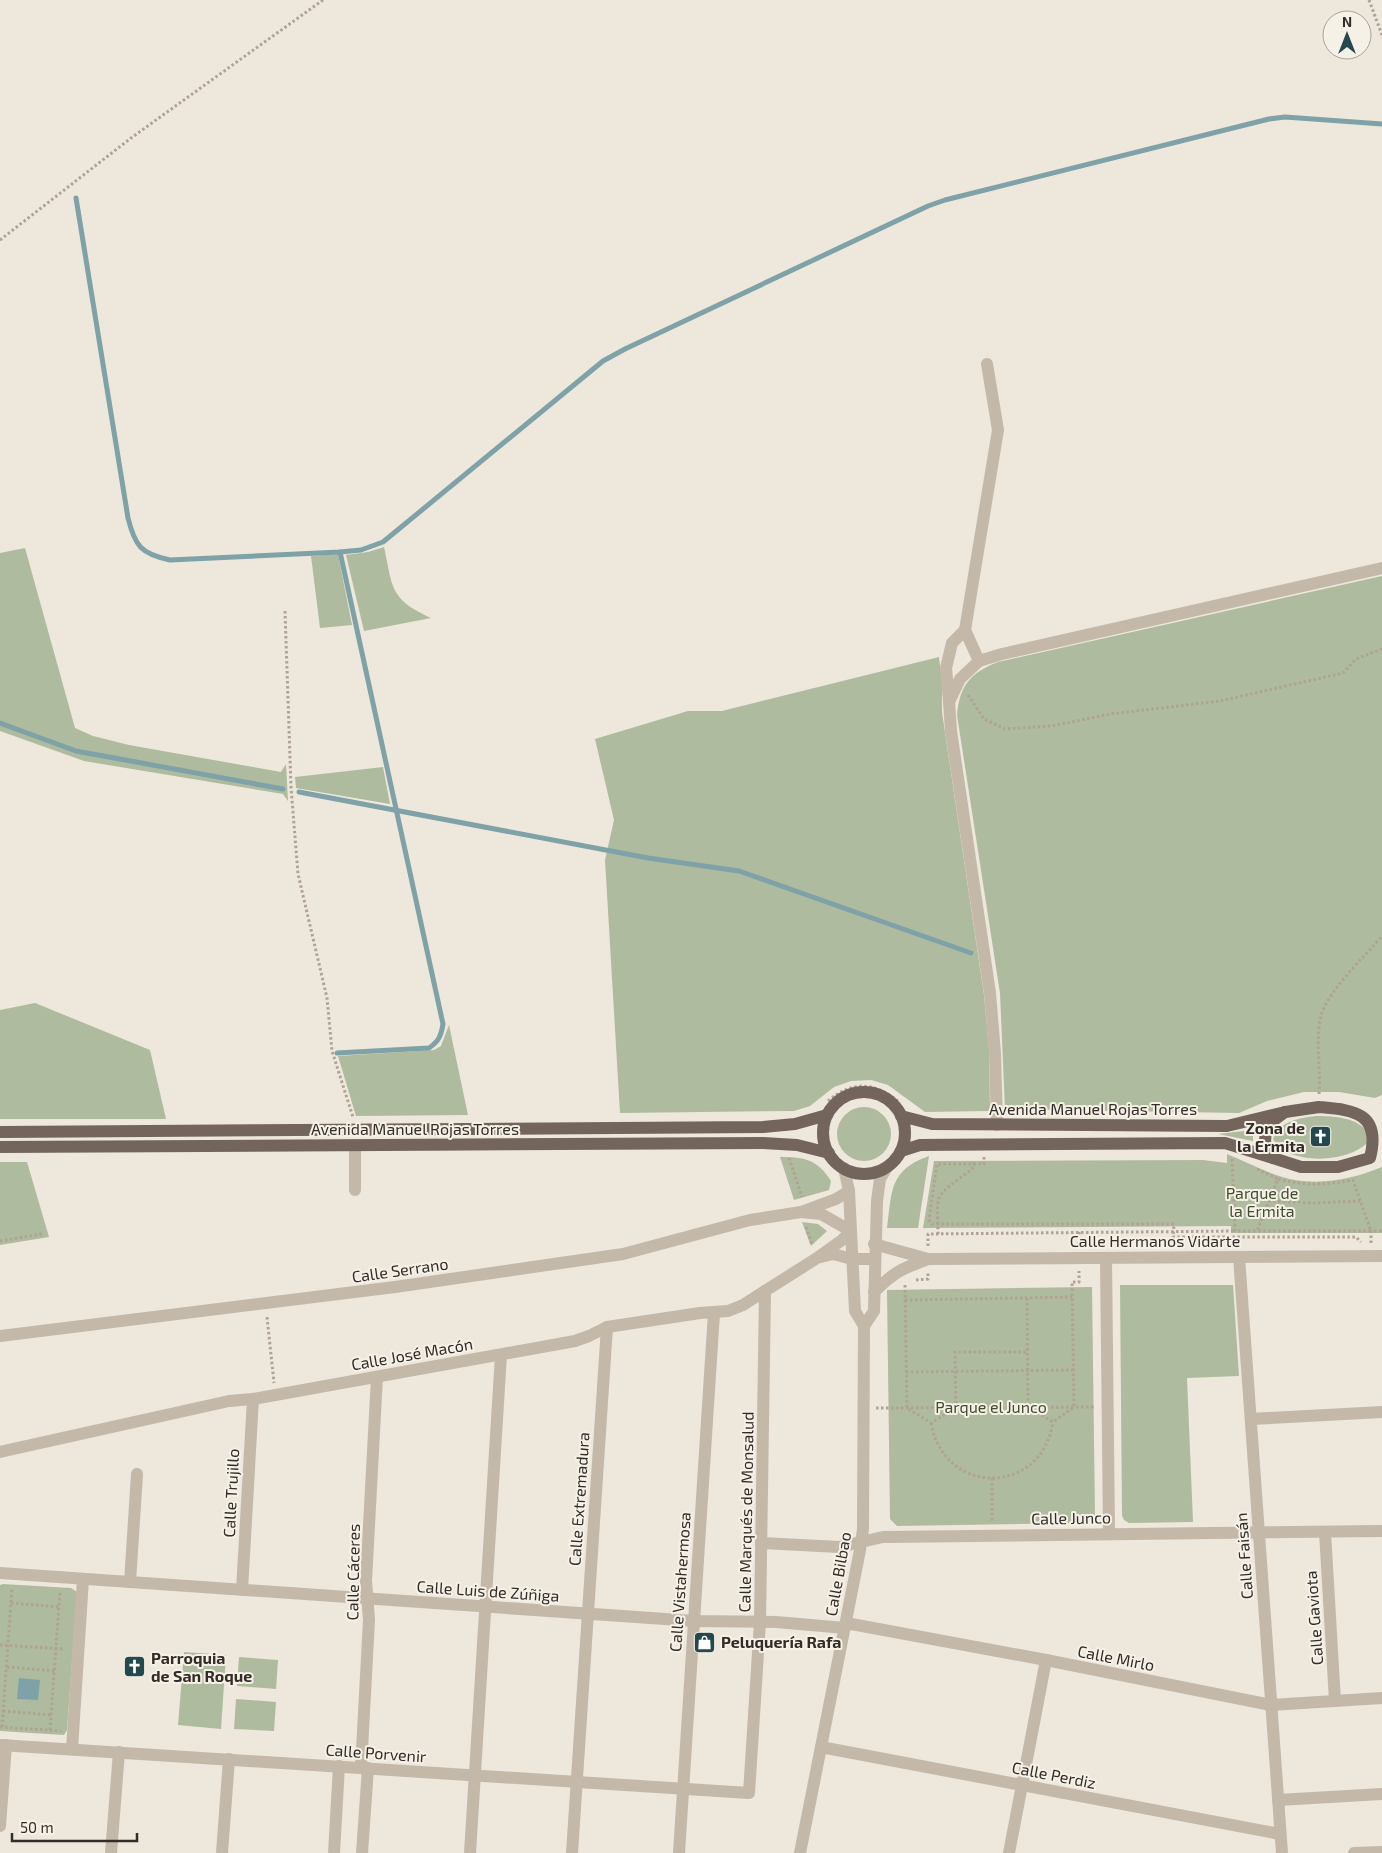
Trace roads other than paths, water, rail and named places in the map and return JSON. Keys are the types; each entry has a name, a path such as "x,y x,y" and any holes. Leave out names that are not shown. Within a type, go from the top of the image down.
{"main road":[{"path":"858,1092 871,1092 884,1097 894,1105 902,1116 905,1127 905,1139 901,1151 887,1167 877,1172 866,1174 844,1168 835,1162 824,1141 827,1115 835,1104 845,1096 858,1092"},
{"name":"Avenida Manuel Rojas Torres","path":"902,1116 932,1124 1227,1126 1285,1112 1319,1107 1358,1111 1379,1124"},
{"path":"1273,1158 1265,1143 1266,1126 1285,1112"},
{"name":"Avenida Manuel Rojas Torres","path":"0,1132 763,1127 795,1124 827,1115"},
{"path":"901,1151 920,1145 1225,1143 1301,1167 1338,1167 1376,1156 1379,1124"},
{"name":"Avenida Manuel Rojas Torres","path":"0,1147 763,1143 797,1145 829,1153"}],"street":[{"path":"979,661 965,630 998,430 987,364"},
{"path":"949,702 960,679 979,661 1002,654 1382,568"},
{"path":"965,630 952,643 946,668 951,731 990,993 995,1053 997,1125"},
{"path":"355,1145 355,1190"},
{"name":"Calle Bilbao","path":"864,1326 874,1311 876,1201 880,1179 887,1167"},
{"name":"Calle Bilbao","path":"800,1853 863,1529 864,1326 856,1312 848,1191 844,1168"},
{"name":"Calle Serrano","path":"0,1336 266,1304 623,1254 750,1220 801,1212 836,1199 848,1191"},
{"name":"Calle Serrano","path":"801,1212 821,1214 851,1231"},
{"name":"Calle José Macón","path":"0,1452 229,1401 253,1399 575,1341 607,1327 700,1313 728,1311 766,1291 817,1258 851,1231"},
{"name":"Calle Hermanos Vidarte","path":"874,1244 928,1259 1377,1256"},
{"name":"Calle José Macón","path":"817,1258 833,1254 852,1259 874,1259"},
{"name":"Calle Faisán","path":"1239,1257 1282,1853"},
{"path":"1106,1258 1109,1534"},
{"name":"Calle Hermanos Vidarte","path":"874,1292 892,1275 904,1268 928,1259"},
{"name":"Calle Marqués de Monsalud","path":"749,1793 760,1622 766,1291"},
{"name":"Calle Vistahermosa","path":"679,1853 714,1313"},
{"name":"Calle Extremadura","path":"572,1853 607,1327"},
{"path":"470,1853 501,1355"},
{"name":"Calle Cáceres","path":"362,1853 369,1620 366,1581 377,1377"},
{"name":"Calle Trujillo","path":"242,1590 253,1399"},
{"path":"1251,1419 1382,1412"},
{"path":"130,1582 137,1474"},
{"name":"Calle Junco","path":"761,1543 839,1547 883,1537 1259,1532 1271,1534 1382,1531"},
{"name":"Calle Gaviota","path":"1324,1532 1335,1701"},
{"name":"Calle Luis de Zúñiga","path":"0,1573 694,1621 776,1622 845,1626"},
{"path":"72,1749 83,1579"},
{"name":"Calle Mirlo","path":"845,1626 1046,1660 1271,1705 1382,1698"},
{"path":"1009,1853 1046,1660"},
{"path":"0,1826 3,1745"},
{"name":"Calle Porvenir","path":"3,1745 749,1793"},
{"name":"Calle Perdiz","path":"821,1747 1280,1834"},
{"path":"111,1853 118,1752"},
{"path":"222,1853 228,1759"},
{"path":"334,1853 339,1766"},
{"path":"1278,1800 1382,1794"},
{"path":"1354,1853 1382,1852"}],"water":[{"path":"19,1678 40,1680 38,1700 17,1699"}],"waterway":[{"path":"76,198 128,518 133,536 137,542 152,555 170,560 340,552 361,550 383,542 603,361 928,206 945,200 1269,119 1285,117 1382,124"},
{"path":"337,1053 429,1048 439,1038 443,1024 340,552"},
{"path":"0,723 76,751 283,789"},
{"path":"299,792 648,858 739,871 971,953"}],"place":[{"name":"Zona de la Ermita","path":"1321,1137"},
{"name":"Peluquería Rafa","path":"705,1642"},
{"name":"Parroquia de San Roque","path":"135,1667"}],"park label":[{"name":"Parque de la Ermita","path":"1262,1202"},
{"name":"Parque el Junco","path":"991,1407"}]}
